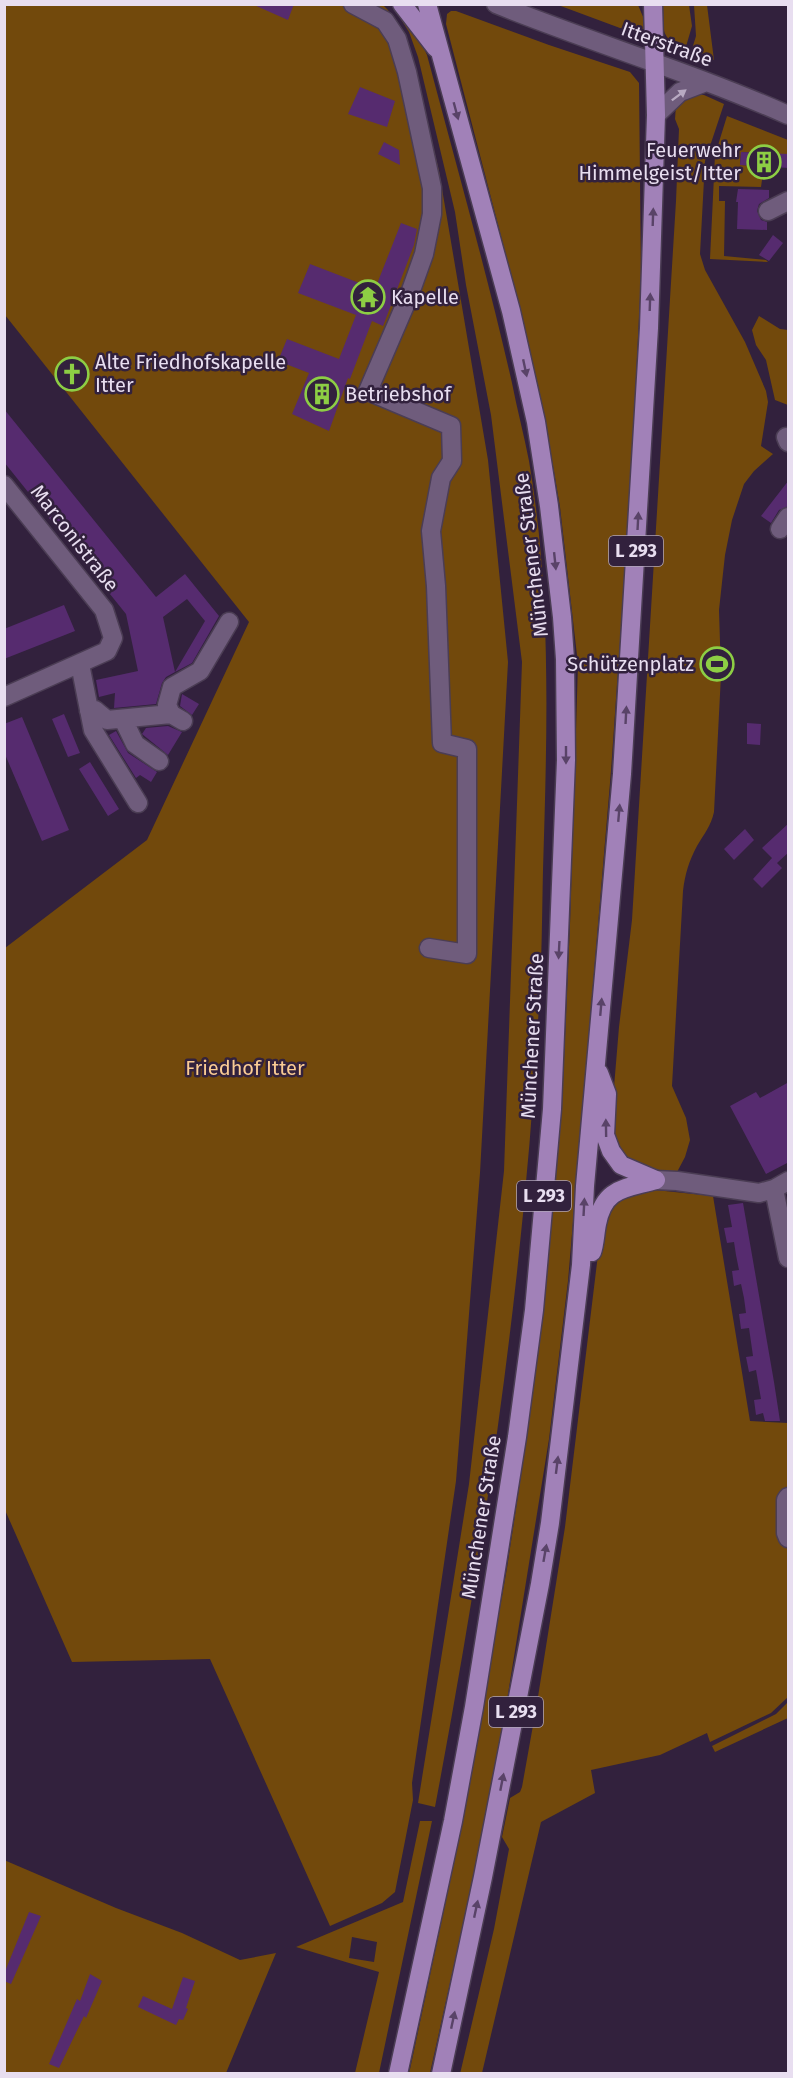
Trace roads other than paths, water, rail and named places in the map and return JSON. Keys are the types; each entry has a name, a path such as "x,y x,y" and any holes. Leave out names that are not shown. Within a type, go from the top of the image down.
{"main road":[{"path":"402,4 440,54"},
{"name":"Münchener Straße","path":"398,2073 440,1887 472,1719 517,1437 534,1310 552,1109 566,760 566,659 549,507 536,422 511,311 427,4"},
{"name":"L 293","path":"441,2073 487,1858 540,1584 550,1523 581,1265 585,1186 622,774 649,328 656,115 653,4"},
{"path":"596,1065 607,1094 605,1135 611,1151 621,1165 656,1180"},
{"path":"581,1265 593,1251 599,1215 609,1196 625,1187 656,1180"}],"street":[{"path":"353,4 386,21 397,39 407,72 432,188 432,214 424,254 409,296 368,391 451,426 452,461 441,478 431,531 436,586 441,743 466,749 467,753 467,954 429,948"},
{"name":"Itterstraße","path":"496,4 758,101 789,115"},
{"path":"656,115 680,92 706,82"},
{"path":"768,211 789,201"},
{"name":"Marconistraße","path":"4,485 104,610 113,638 107,651 4,697"},
{"path":"89,711 95,710 107,720 177,718 167,705 172,687 201,671 229,622"},
{"path":"80,664 93,730 138,803"},
{"path":"123,718 135,744 159,761"},
{"path":"656,1180 759,1193 781,1185 789,1258"},
{"path":"789,1497 786,1500 786,1533 789,1538"}],"place":[{"name":"Feuerwehr Himmelgeist/Itter","path":"764,162"},
{"name":"Kapelle","path":"368,297"},
{"name":"Alte Friedhofskapelle Itter","path":"72,374"},
{"name":"Betriebshof","path":"322,394"},
{"name":"Schützenplatz","path":"717,664"}],"park label":[{"name":"Friedhof Itter","path":"245,1068"}]}
